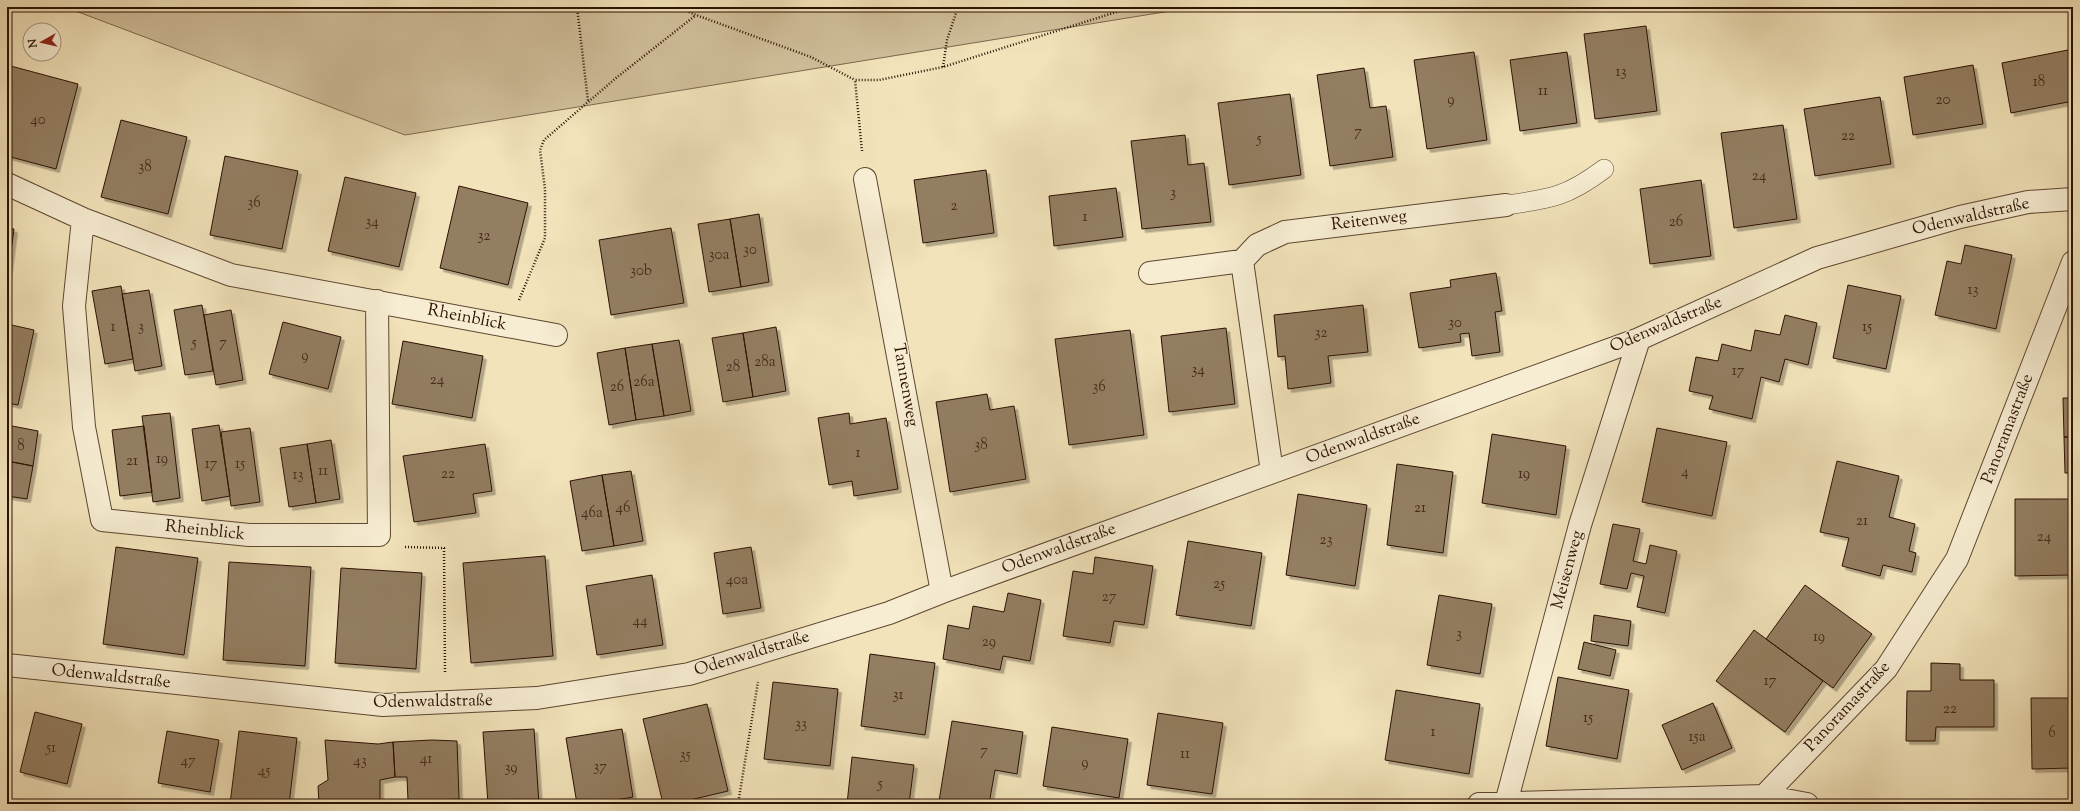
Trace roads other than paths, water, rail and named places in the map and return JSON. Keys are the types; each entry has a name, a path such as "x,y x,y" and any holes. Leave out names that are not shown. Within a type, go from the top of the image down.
{"street":[{"name":"Tannenweg","path":"865,180 942,592"},
{"name":"Rheinblick","path":"7,184 83,219 231,275 556,335"},
{"name":"Odenwaldstraße","path":"7,665 382,705 446,704 537,698 682,675 889,613 942,592 1639,339 1817,258 1960,217 2028,202 2073,199"},
{"name":"Reitenweg","path":"1242,261 1257,245 1286,232 1506,205"},
{"name":"Rheinblick","path":"83,219 74,306 84,427 102,520 248,535 379,535 377,301"},
{"path":"1150,273 1242,261 1272,472"},
{"name":"Panoramastraße","path":"1764,796 1886,669 1957,559 2073,262"},
{"name":"Meisenweg","path":"1506,803 1580,525 1639,339"},
{"path":"1479,804 1764,796 1807,804"}],"lane":[{"path":"1506,205 1549,199 1577,188 1604,169"}]}
